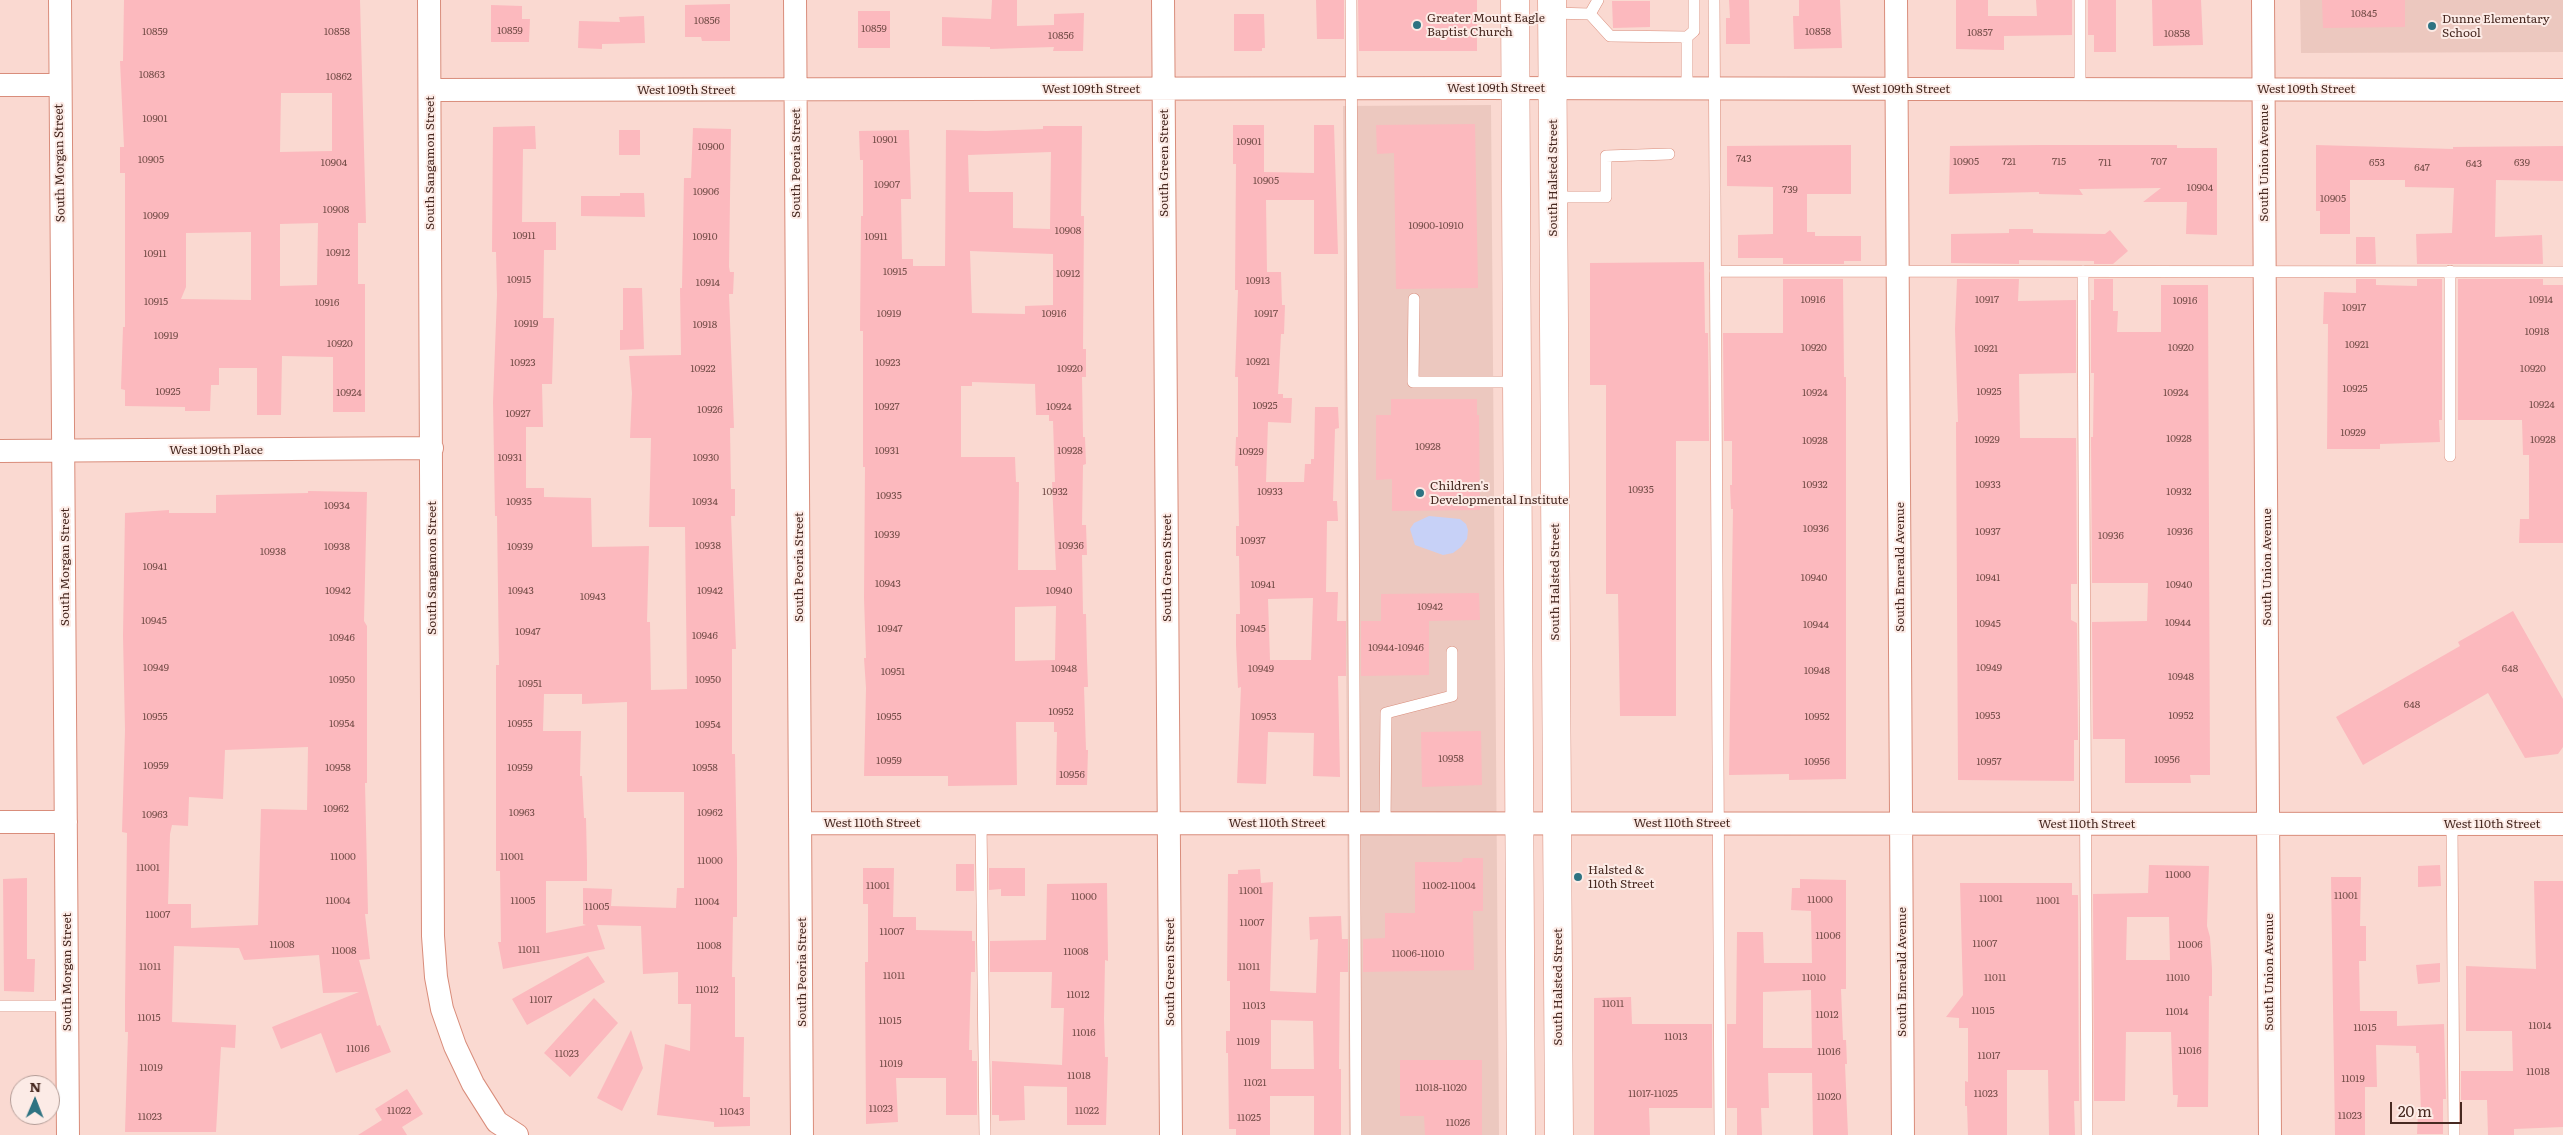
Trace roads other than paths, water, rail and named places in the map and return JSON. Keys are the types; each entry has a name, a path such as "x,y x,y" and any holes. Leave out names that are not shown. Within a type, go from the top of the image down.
{"main road":[{"path":"1515,0 1521,1135"},
{"name":"South Halsted Street","path":"1552,7 1559,1135"}],"street":[{"name":"South Morgan Street","path":"60,0 68,1135"},
{"name":"South Sangamon Street","path":"429,0 433,936 436,977 442,1009 455,1046 491,1128 517,1135"},
{"name":"South Peoria Street","path":"795,0 802,822 802,1135"},
{"name":"South Green Street","path":"1163,0 1171,1135"},
{"name":"South Emerald Avenue","path":"1896,0 1903,1135"},
{"name":"South Union Avenue","path":"2263,0 2270,1135"},
{"path":"0,85 60,85"},
{"name":"West 109th Street","path":"430,90 1352,88 2563,90"},
{"name":"West 109th Place","path":"0,451 432,448"},
{"path":"0,822 66,822"},
{"name":"West 110th Street","path":"802,822 2563,824"}],"lane":[{"path":"1351,0 1356,1135"},
{"path":"1590,14 1598,0"},
{"path":"1552,7 1590,14 1610,36 1687,37 1694,31 1694,0"},
{"path":"1714,0 1720,1135"},
{"path":"2080,0 2080,89"},
{"path":"1687,37 1687,88"},
{"path":"1553,197 1606,197 1606,156 1670,154"},
{"path":"1715,271 2563,272"},
{"path":"2083,271 2087,1135"},
{"path":"2450,271 2450,456"},
{"path":"1414,298 1413,382 1517,382"},
{"path":"1385,823 1386,713 1452,696 1452,652"},
{"path":"981,823 985,1135"},
{"path":"2452,824 2454,1135"},
{"path":"0,1006 68,1006"}],"place":[{"name":"Greater Mount Eagle Baptist Church","path":"1417,25"},
{"name":"Dunne Elementary School","path":"2432,26"},
{"name":"Children's Developmental Institute","path":"1420,493"},
{"name":"Halsted & 110th Street","path":"1578,877"}]}
